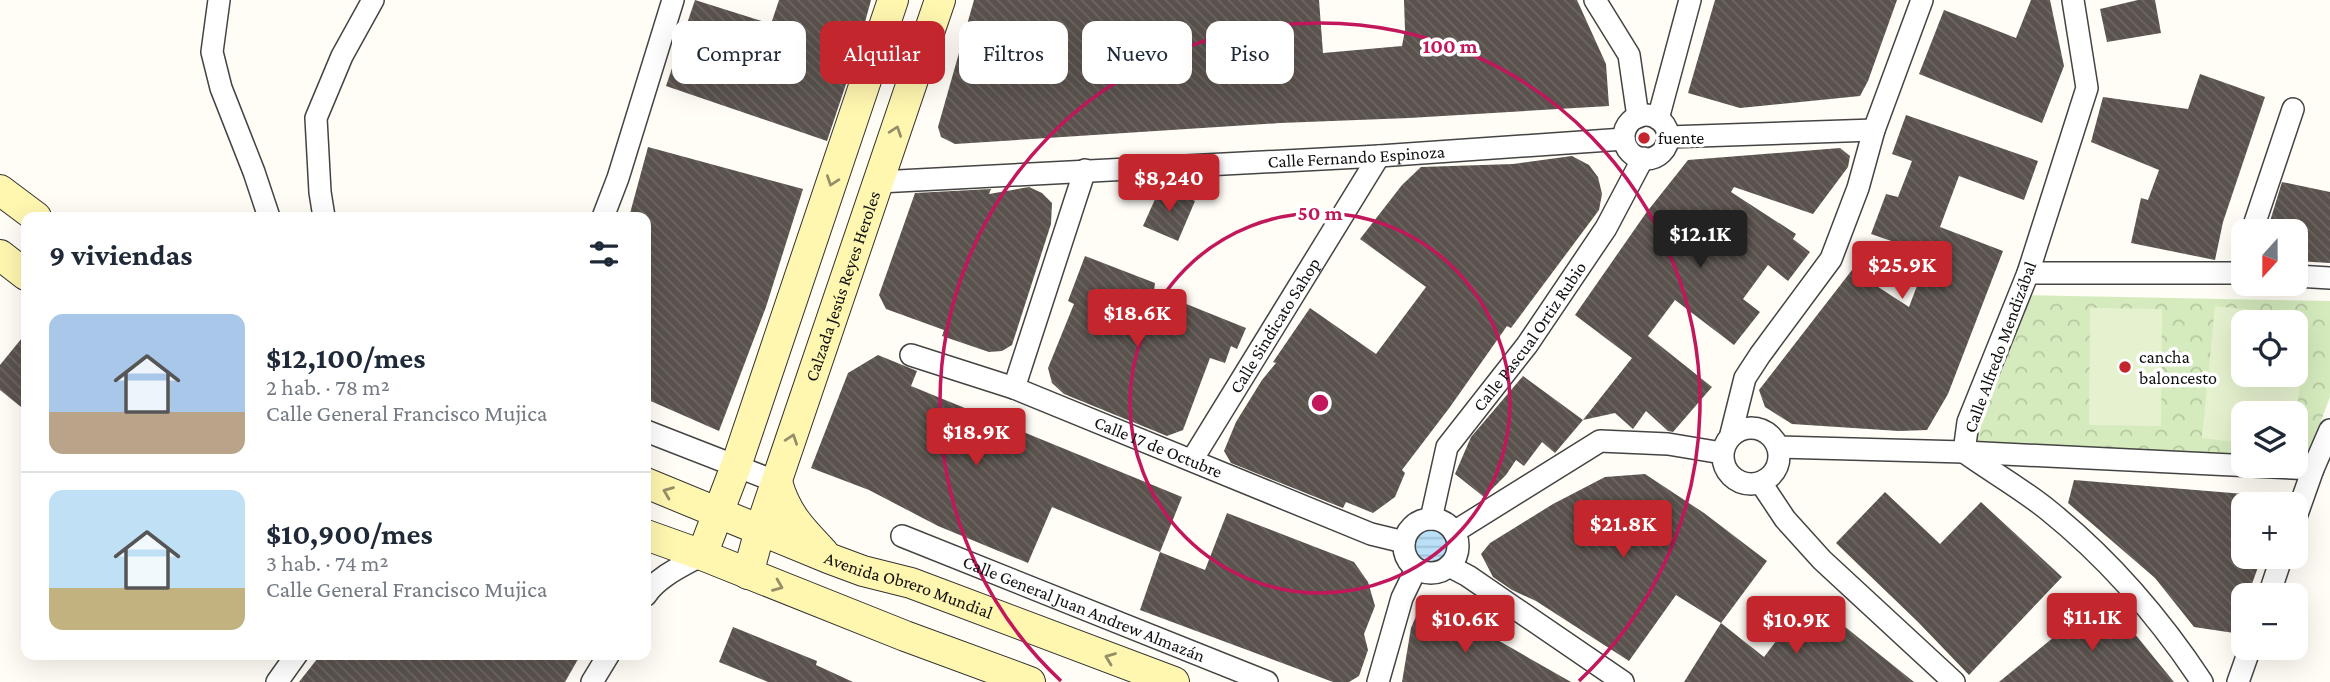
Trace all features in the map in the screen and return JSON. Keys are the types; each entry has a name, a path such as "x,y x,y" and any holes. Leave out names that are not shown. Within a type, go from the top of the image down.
{"street":[{"path":"219,0 212,52 221,88 267,212"},
{"path":"323,212 316,118 342,56 373,0"},
{"path":"605,212 673,0"},
{"path":"651,588 702,555 720,513 893,0"},
{"name":"Calzada Jesús Reyes Heroles","path":"748,574 760,530 940,0"},
{"path":"1595,0 1629,55 1655,124 1666,145 1657,155 1643,158 1630,152 1624,139 1627,125 1655,124 1874,130"},
{"path":"1655,124 1690,0"},
{"path":"1454,532 1600,441 1727,444 1749,427 1758,428 1767,432 1778,447 1778,465 1774,472 1761,483 1751,485 1733,478 1723,463 1727,444 1745,378 1831,259 1858,188 1874,130 1922,0"},
{"name":"Calle Alfredo Mendizábal","path":"2073,0 2087,88 2028,273 1968,422 1964,453 2047,510 2116,571 2150,610 2202,682"},
{"path":"2256,219 2293,109"},
{"name":"Calle Fernando Espinoza","path":"879,182 1379,156 1624,139"},
{"name":"Calle Sindicato Sahop","path":"1192,460 1379,156"},
{"name":"Calle Pascual Ortiz Rubio","path":"1431,519 1447,447 1527,345 1606,228 1643,158"},
{"path":"1014,388 1085,170"},
{"path":"0,190 29,212"},
{"path":"0,255 21,271"},
{"path":"2028,273 2231,268"},
{"path":"2308,277 2330,278"},
{"name":"Calle 17 de Octubre","path":"911,355 1014,388 1371,534 1404,542"},
{"path":"2305,492 2330,430"},
{"path":"651,433 777,482 783,502 793,520 828,558"},
{"path":"1778,447 2313,469"},
{"path":"1761,483 1785,519 1822,560 1954,682"},
{"name":"Avenida Obrero Mundial","path":"651,485 828,558 863,571 911,583 1174,682"},
{"path":"1422,520 1440,521 1454,532 1458,550 1449,566 1433,573 1416,569 1405,555 1404,542 1408,531 1422,520"},
{"name":"Calle General Juan Andrew Almazán","path":"902,536 1267,682"},
{"path":"651,537 1030,682"},
{"path":"1449,566 1468,576 1623,682"},
{"path":"1378,682 1402,598 1416,569"},
{"path":"277,682 293,660"},
{"path":"592,682 605,660"},
{"path":"2238,682 2246,660"}],"green space":[{"path":"2021,295 2330,301 2330,397 2308,455 2308,401 2231,401 2231,457 1963,446"},
{"path":"2215,306 2252,310 2231,310 2231,387 2299,387 2298,401 2231,401 2231,442 2202,438"},
{"name":"cancha baloncesto","path":"2090,308 2162,309 2161,426 2089,425"}],"water":[{"path":"1430,529 1442,534 1447,546 1442,558 1430,563 1418,558 1413,546 1418,534"}],"building":[{"path":"695,0 762,21 688,21"},
{"path":"779,0 871,0 865,21 820,21 820,84 846,84 827,141 666,86 672,68 672,84 806,84 806,21 772,21"},
{"path":"974,0 1319,0 1323,53 1402,46 1405,30 1404,0 1577,0 1606,64 1609,106 1280,123 955,144 941,137 938,127 959,53 959,84 1068,84 1068,21 968,21"},
{"path":"1715,0 1897,0 1860,96 1740,108 1688,93"},
{"path":"2031,0 2050,0 2064,66 2042,123 1919,74 1944,10 2016,38"},
{"path":"2138,0 2155,0 2161,33 2107,42 2100,9"},
{"path":"2200,74 2265,97 2223,222 2215,260 2131,243 2141,198 2148,200 2159,170 2091,142 2103,97 2188,109"},
{"path":"1906,115 2038,161 2024,200 1959,176 1940,227 2003,251 1948,394 1927,430 1899,431 1792,424 1765,407 1759,390 1852,270 1909,307 1929,254 1871,234 1886,194 1898,197 1912,161 1892,154"},
{"path":"648,147 803,189 766,307 719,431 651,401 651,212 630,212"},
{"path":"1840,148 1850,156 1848,167 1813,214 1734,187 1731,192 1796,234 1793,239 1810,252 1788,281 1768,265 1743,299 1760,312 1734,345 1675,300 1648,336 1712,387 1673,432 1668,431 1646,411 1633,429 1615,413 1583,420 1632,358 1575,315 1646,213 1688,160"},
{"path":"1572,156 1589,165 1598,177 1602,194 1599,210 1511,328 1507,326 1402,470 1405,473 1395,497 1373,513 1346,502 1343,508 1231,463 1224,451 1236,422 1310,308 1376,354 1426,287 1360,239 1402,185 1421,167 1513,164"},
{"path":"2282,182 2330,192 2330,263 2308,262 2308,219 2271,219"},
{"path":"1161,186 1195,201 1178,241 1143,226"},
{"path":"1029,187 1042,193 1052,203 1051,224 1012,345 1002,351 989,352 942,336 944,330 886,309 879,295 915,193 991,189 989,194"},
{"path":"1085,256 1155,283 1154,291 1246,328 1237,349 1231,346 1225,363 1210,358 1183,430 1167,436 1064,394 1052,383 1048,368 1074,304 1068,301"},
{"path":"21,339 21,407 0,390 0,365"},
{"path":"878,355 917,371 911,386 1182,497 1160,552 1052,507 1028,563 938,526 869,490 811,468 848,373"},
{"path":"1523,376 1583,420 1555,453 1542,442 1524,466 1516,460 1506,475 1484,497 1455,474 1471,437"},
{"path":"1645,474 1704,513 1767,561 1721,623 1676,595 1629,661 1536,601 1493,577 1481,554 1490,543 1553,504 1605,477"},
{"path":"2074,480 2231,493 2231,569 2257,569 2252,583 2231,583 2231,633 2194,627 2155,578 2068,503"},
{"path":"1885,492 1940,544 1981,502 2062,577 1969,675 1836,543"},
{"path":"1227,513 1354,562 1368,582 1375,606 1364,634 1368,650 1359,676 1349,682 1333,682 1140,610 1160,552 1205,570"},
{"path":"2104,596 2174,682 1999,682"},
{"path":"1809,598 1914,682 1684,682 1721,623 1764,657"},
{"path":"1430,609 1444,611 1459,618 1571,682 1402,682 1411,628 1417,614"},
{"path":"733,627 817,661 816,665 853,682 768,682 719,662"},
{"path":"316,660 578,660 565,682 299,682"}],"place":[{"name":"fuente","path":"1644,138"},
{"name":"cancha baloncesto","path":"2125,367"}]}
